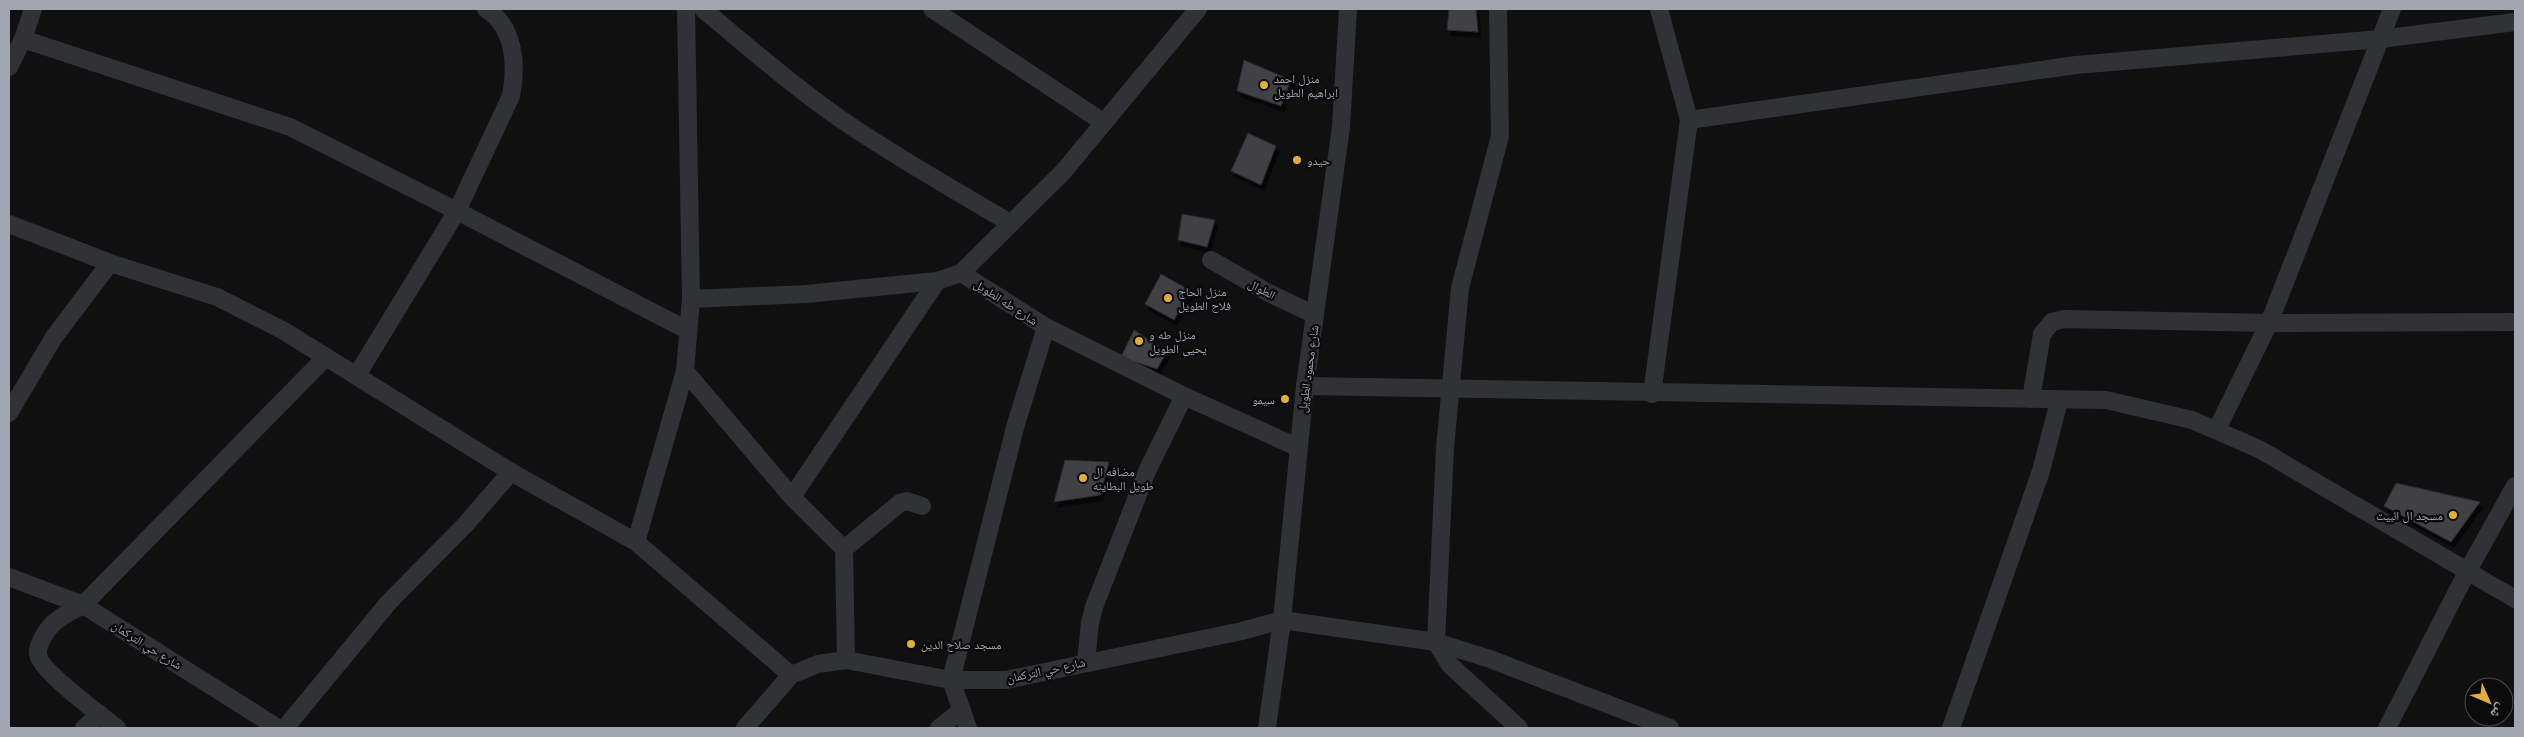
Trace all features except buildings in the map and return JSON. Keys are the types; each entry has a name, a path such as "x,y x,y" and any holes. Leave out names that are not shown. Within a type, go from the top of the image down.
{"street":[{"path":"9,67 23,39 34,9"},
{"path":"357,375 457,211 511,96 514,79 513,54 508,34 494,14 486,9"},
{"path":"636,542 685,371 691,299 686,9"},
{"path":"703,9 784,76 839,117 883,147 1010,223"},
{"path":"934,9 1103,122"},
{"path":"962,273 1063,172 1198,9"},
{"name":"شارع محمود الطويل","path":"1267,728 1282,620 1305,386 1341,127 1348,9"},
{"path":"1498,9 1500,136 1460,288 1445,448 1436,642 1450,666 1519,728"},
{"path":"1652,394 1690,120 1659,9"},
{"path":"2217,429 2269,323 2392,9"},
{"path":"1690,120 2076,65 2380,39 2515,22"},
{"path":"23,39 290,127 687,330"},
{"path":"9,224 110,263 217,297 284,331 511,472 636,542 791,674"},
{"name":"الطوال","path":"1211,260 1267,292 1316,315"},
{"path":"9,413 54,337 110,263"},
{"name":"شارع طه الطويل","path":"691,299 806,294 937,281 962,273 1046,327 1184,396 1298,447"},
{"path":"792,497 937,281"},
{"path":"2031,399 2039,344 2042,334 2052,322 2081,318 2269,323 2515,322"},
{"path":"968,728 951,680 1016,424 1046,327"},
{"path":"117,728 48,671 38,655 39,647 56,621 83,605 326,357"},
{"path":"685,371 792,497 844,549 846,660"},
{"path":"1305,386 1652,394 1776,394 2059,401 2106,400 2192,420 2217,429 2259,449 2515,599"},
{"path":"1086,662 1090,623 1094,607 1148,469 1184,396"},
{"path":"1951,728 2041,471 2059,401"},
{"path":"285,728 390,602 465,525 511,472"},
{"path":"2387,728 2467,572 2515,486"},
{"path":"844,549 900,503 906,501 922,506"},
{"name":"شارع حي التركمان","path":"9,576 83,605 278,728"},
{"path":"1282,620 1436,642 1490,659 1670,728"},
{"name":"شارع حي التركمان","path":"745,728 791,674 818,664 846,660 951,680 1006,680 1242,631 1282,620"},
{"path":"938,728 962,710"},
{"path":"84,728 100,714"}],"place":[{"name":"منزل احمد ابراهيم الطويل","path":"1264,85"},
{"name":"حيدو","path":"1297,160"},
{"name":"منزل الحاج فلاح الطويل","path":"1168,298"},
{"name":"منزل طه و يحيى الطويل","path":"1139,341"},
{"name":"سيمو","path":"1285,399"},
{"name":"مضافه ال طويل البطاينه","path":"1083,478"},
{"name":"مسجد ال البيت","path":"2453,515"},
{"name":"مسجد صلاح الدين","path":"911,644"}]}
